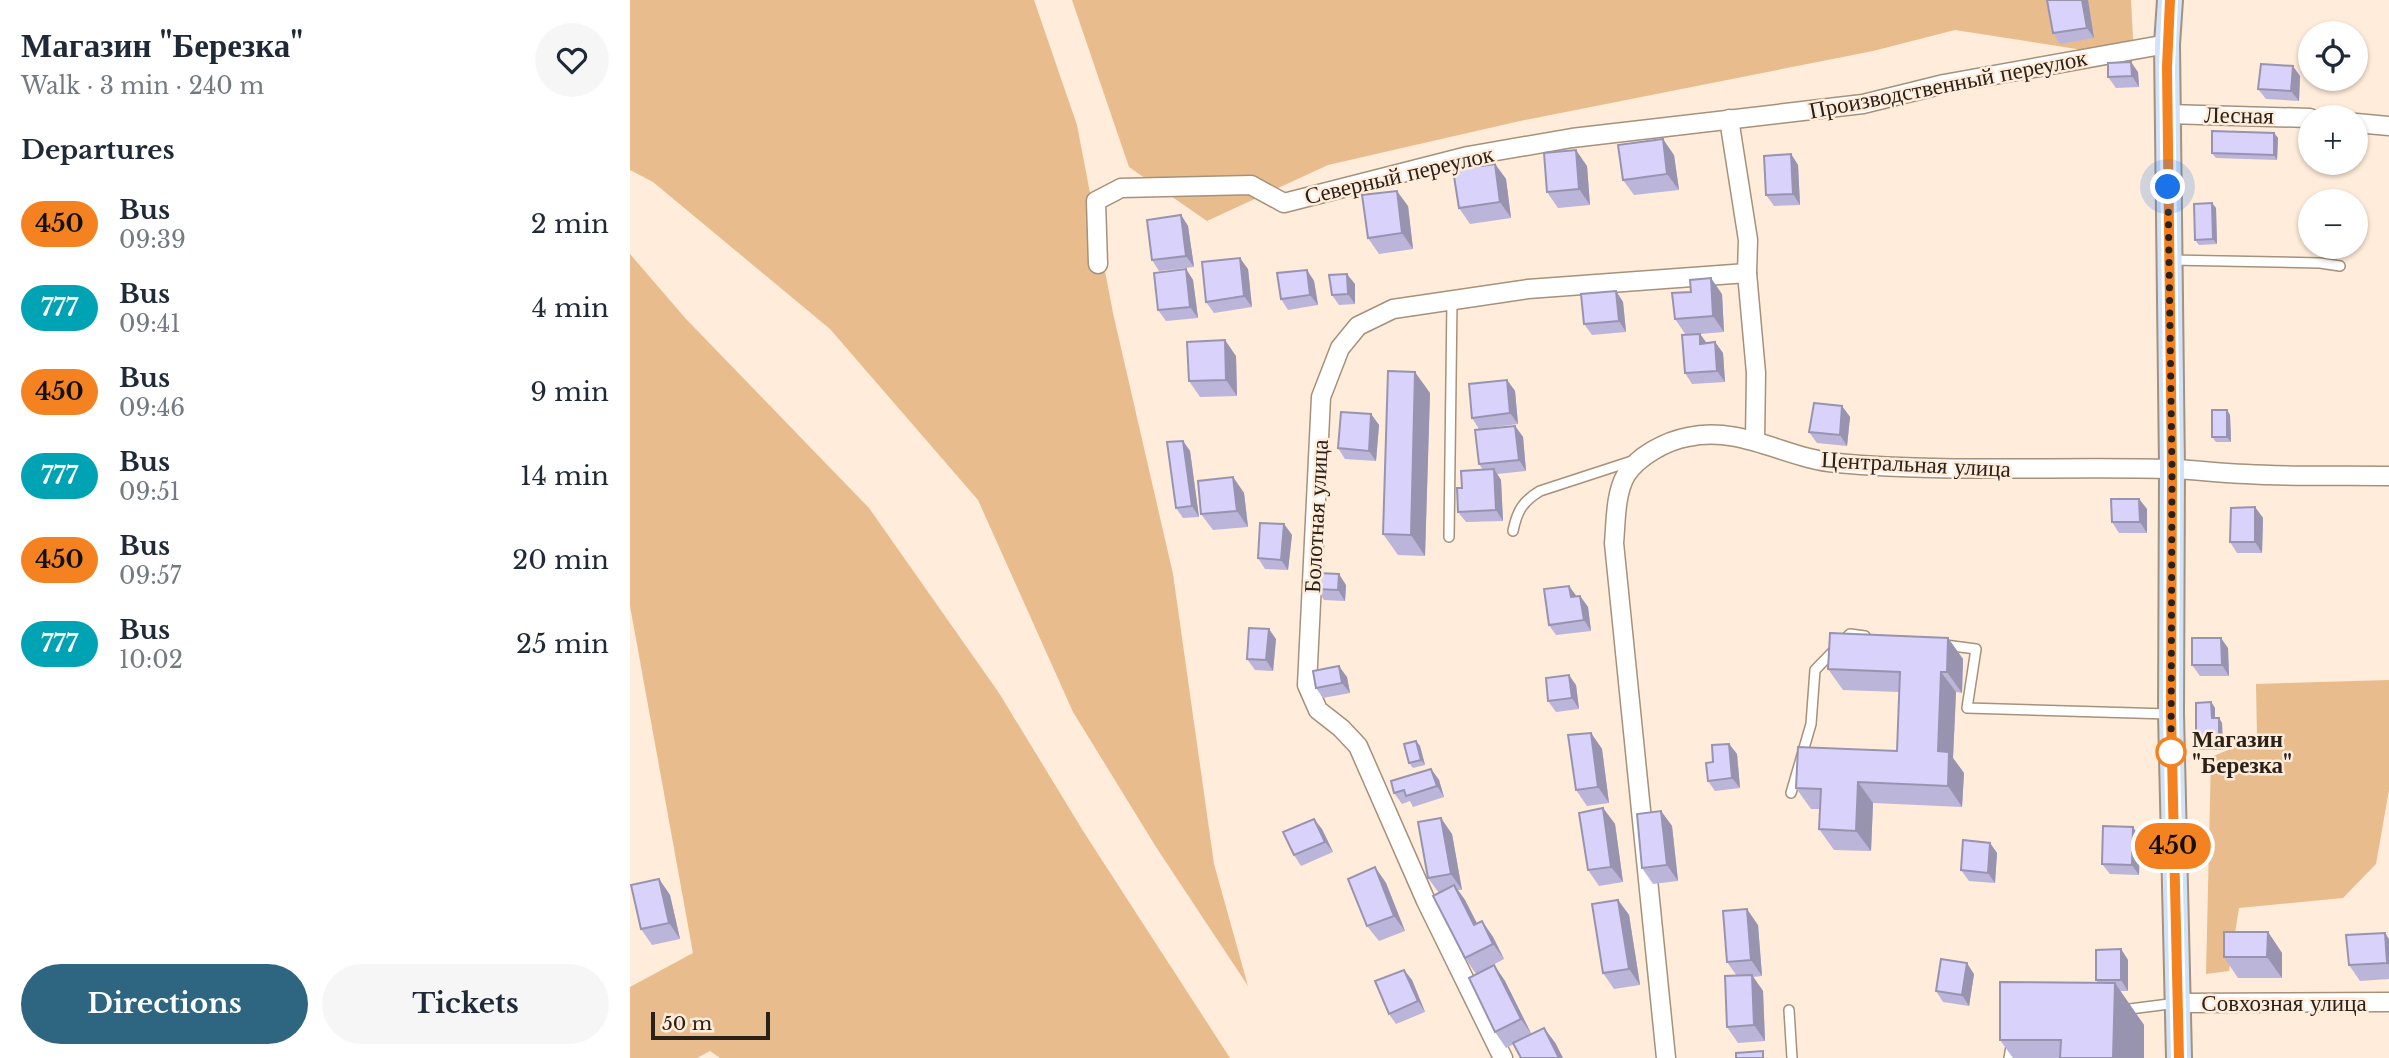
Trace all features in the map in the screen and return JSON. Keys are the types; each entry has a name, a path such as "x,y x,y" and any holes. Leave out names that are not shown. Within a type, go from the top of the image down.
{"street":[{"path":"2170,0 2167,44 2172,469 2171,714 2179,1058"},
{"name":"Производственный переулок","path":"1729,119 1863,104 1944,84 2167,44"},
{"name":"Лесная","path":"2168,114 2298,118"},
{"path":"1729,119 1748,240 1747,273 1756,373 1755,441"},
{"name":"Северный переулок","path":"1098,264 1096,201 1121,188 1251,185 1284,203 1468,156 1572,138 1729,119"},
{"path":"2368,124 2389,126"},
{"name":"Болотная улица","path":"1503,1058 1426,901 1358,746 1318,710 1307,685 1321,397 1340,348 1358,326 1393,309 1528,289 1747,273"},
{"name":"Центральная улица","path":"1666,1058 1614,543 1622,485 1626,475 1643,457 1666,444 1712,433 1755,441 1808,459 1836,463 2389,476"},
{"name":"Совхозная улица","path":"2178,1003 2389,1002"}],"lane":[{"path":"2169,260 2320,264 2340,267"},
{"path":"1449,537 1452,300"},
{"path":"1513,531 1516,514 1527,499 1540,491 1643,457"},
{"path":"1791,793 1811,724 1815,670 1850,634 1875,637"},
{"path":"1938,644 1976,649 1967,708 2171,714"},
{"path":"2106,1008 2117,1010 2178,1003"},
{"path":"1789,1010 1792,1058"},
{"path":"2008,1058 2014,1029"}],"shaded area":[{"path":"630,0 1034,0 1077,125 1113,313 1173,574 1214,864 1248,986 1156,847 1073,712 978,500 830,329 653,182 630,170"},
{"path":"1072,0 2131,0 2134,58 1955,30 1873,51 1520,121 1328,165 1207,221 1129,167"},
{"path":"630,254 686,319 869,508 999,693 1085,834 1230,1058 720,1058 710,1051 697,1058 630,1058 630,987 693,953 630,606"},
{"path":"2389,680 2389,790 2376,864 2343,898 2239,908 2229,971 2206,974 2211,757 2257,738 2256,684"}],"building":[{"path":"2047,0 2082,0 2087,28 2053,33"},
{"path":"2131,62 2132,76 2108,77 2108,63"},
{"path":"2261,64 2293,66 2291,91 2258,89"},
{"path":"2212,131 2274,133 2274,155 2212,153"},
{"path":"1663,139 1667,174 1623,180 1618,145"},
{"path":"1576,150 1579,189 1547,192 1544,153"},
{"path":"1791,154 1793,194 1766,195 1764,156"},
{"path":"1495,164 1500,202 1459,208 1453,170"},
{"path":"1397,191 1402,233 1368,238 1362,195"},
{"path":"2212,203 2213,239 2195,240 2194,204"},
{"path":"1181,215 1186,256 1152,260 1147,220"},
{"path":"1240,258 1244,296 1206,302 1202,262"},
{"path":"1186,269 1190,307 1158,310 1154,273"},
{"path":"1307,270 1310,295 1281,299 1277,273"},
{"path":"1347,274 1348,294 1332,295 1329,275"},
{"path":"1711,278 1713,316 1675,319 1672,293 1691,292 1690,280"},
{"path":"1616,291 1619,321 1584,324 1581,294"},
{"path":"1700,334 1700,344 1715,342 1717,371 1685,373 1682,335"},
{"path":"1225,340 1226,380 1189,381 1187,342"},
{"path":"1388,371 1415,372 1411,535 1383,534"},
{"path":"1507,380 1510,413 1472,418 1469,384"},
{"path":"1814,403 1842,406 1840,435 1809,432"},
{"path":"2212,410 2227,410 2227,437 2212,437"},
{"path":"1341,412 1371,414 1369,451 1338,448"},
{"path":"1515,426 1519,460 1479,464 1475,430"},
{"path":"1183,441 1192,506 1176,508 1167,442"},
{"path":"1494,469 1496,510 1458,512 1457,488 1462,488 1461,471"},
{"path":"1233,477 1237,511 1201,514 1198,481"},
{"path":"2111,499 2139,499 2140,522 2112,522"},
{"path":"2255,507 2255,542 2230,542 2231,508"},
{"path":"1260,523 1284,524 1281,560 1258,558"},
{"path":"1317,573 1339,574 1338,590 1317,589"},
{"path":"1569,586 1571,597 1580,596 1584,620 1549,625 1544,589"},
{"path":"1249,628 1269,629 1266,660 1247,659"},
{"path":"1830,633 1948,638 1947,672 1941,672 1938,751 1949,752 1948,786 1858,782 1856,831 1819,829 1821,789 1796,788 1798,747 1897,751 1900,672 1828,669"},
{"path":"2192,638 2221,638 2222,665 2192,665"},
{"path":"1339,666 1342,683 1316,688 1313,671"},
{"path":"1569,675 1572,698 1548,701 1546,678"},
{"path":"2211,702 2212,718 2219,718 2219,745 2196,745 2196,703"},
{"path":"1591,733 1598,787 1576,790 1568,735"},
{"path":"1416,741 1421,760 1409,763 1404,744"},
{"path":"1729,744 1732,778 1708,781 1706,763 1713,762 1712,745"},
{"path":"1431,769 1437,786 1406,796 1404,790 1394,793 1391,781"},
{"path":"1603,808 1611,867 1588,870 1579,813"},
{"path":"1661,811 1667,865 1642,868 1637,814"},
{"path":"1441,818 1451,874 1428,878 1418,822"},
{"path":"1314,819 1325,842 1294,855 1283,832"},
{"path":"2103,826 2133,827 2132,865 2102,864"},
{"path":"1963,840 1990,843 1988,873 1961,870"},
{"path":"1375,867 1394,916 1367,926 1348,879"},
{"path":"659,879 669,923 641,929 631,885"},
{"path":"1454,885 1474,925 1482,921 1493,944 1465,958 1433,896"},
{"path":"1618,900 1629,969 1603,973 1592,904"},
{"path":"1747,909 1751,960 1727,962 1723,911"},
{"path":"2224,932 2268,932 2267,957 2224,957"},
{"path":"2385,933 2387,963 2349,965 2346,935"},
{"path":"2121,949 2121,980 2096,980 2096,950"},
{"path":"1941,959 1967,963 1962,995 1936,991"},
{"path":"1494,965 1521,1019 1495,1032 1469,978"},
{"path":"1404,970 1418,1001 1389,1014 1375,981"},
{"path":"1752,975 1754,1025 1727,1027 1725,976"},
{"path":"2000,982 2115,983 2113,1058 2060,1058 2061,1040 2000,1040"},
{"path":"1544,1028 1559,1058 1521,1058 1513,1043"},
{"path":"1763,1051 1763,1058 1736,1058 1736,1053"}],"bus line":[{"name":"450","path":"2170,0 2167,67 2172,469 2171,714 2179,1058"}],"place":[{"name":"Магазин \"Березка\"","path":"2171,752"}],"route":[{"path":"2168,187 2172,469 2171,752"}]}
